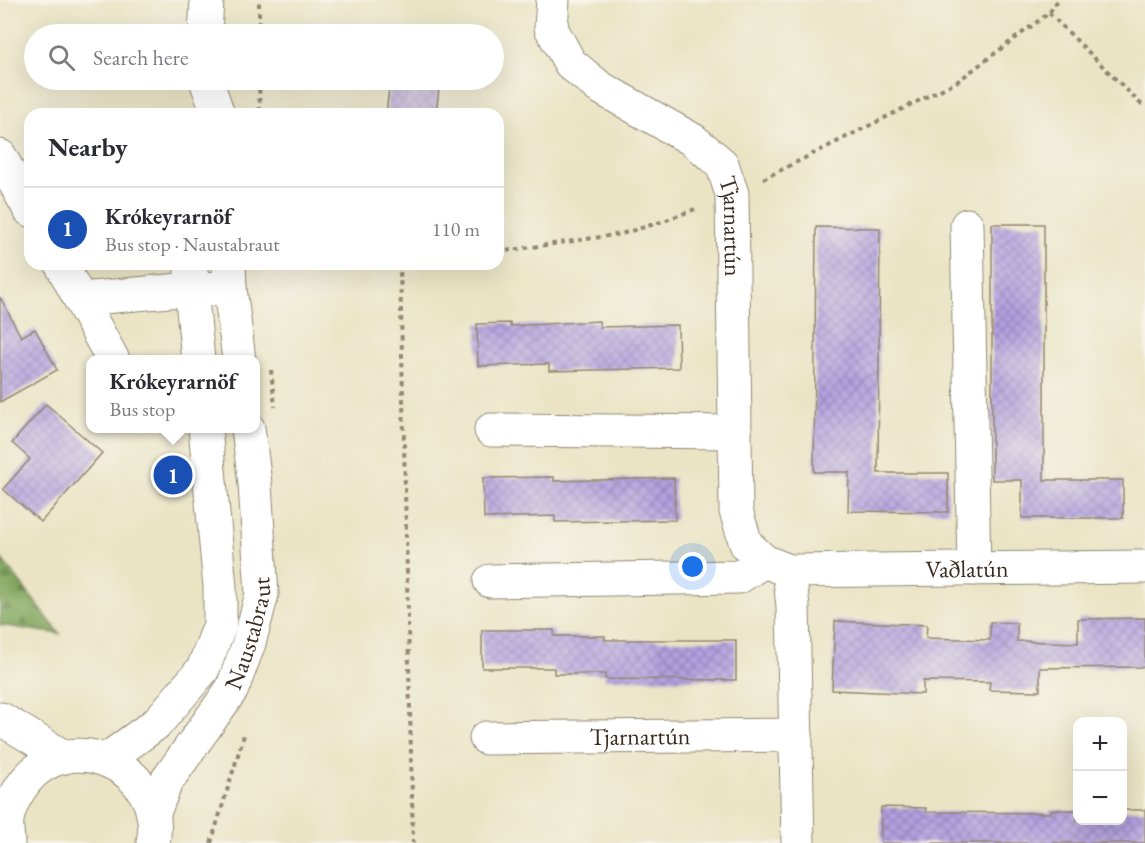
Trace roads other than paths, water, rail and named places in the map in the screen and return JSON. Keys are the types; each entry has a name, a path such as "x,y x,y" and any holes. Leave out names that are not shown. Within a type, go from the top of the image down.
{"street":[{"path":"206,24 207,0"},
{"name":"Tjarnartún","path":"553,0 551,28 570,63 599,87 693,140 722,164 732,194 736,511 746,544 776,566"},
{"path":"194,108 201,90"},
{"path":"209,90 216,108"},
{"path":"0,156 24,199"},
{"path":"967,225 974,569"},
{"path":"64,270 110,355"},
{"path":"81,299 191,277 230,276 238,355"},
{"path":"191,277 198,355"},
{"path":"491,430 735,432"},
{"name":"Naustabraut","path":"106,759 157,723 203,669 220,625 220,587 205,433"},
{"name":"Naustabraut","path":"153,829 166,782 232,689 249,643 262,594 255,484 249,433"},
{"path":"490,581 739,578 776,566 793,606 798,843"},
{"name":"Vaðlatún","path":"776,566 974,569 1145,567"},
{"path":"1,718 64,757"},
{"path":"1,718 28,777"},
{"name":"Tjarnartún","path":"486,738 796,735"},
{"path":"8,843 7,820 14,797 28,777 44,764 64,757 85,755 106,759 128,772 144,791 153,829"}],"place":[{"name":"Krókeyrarnöf","path":"173,475"}]}
